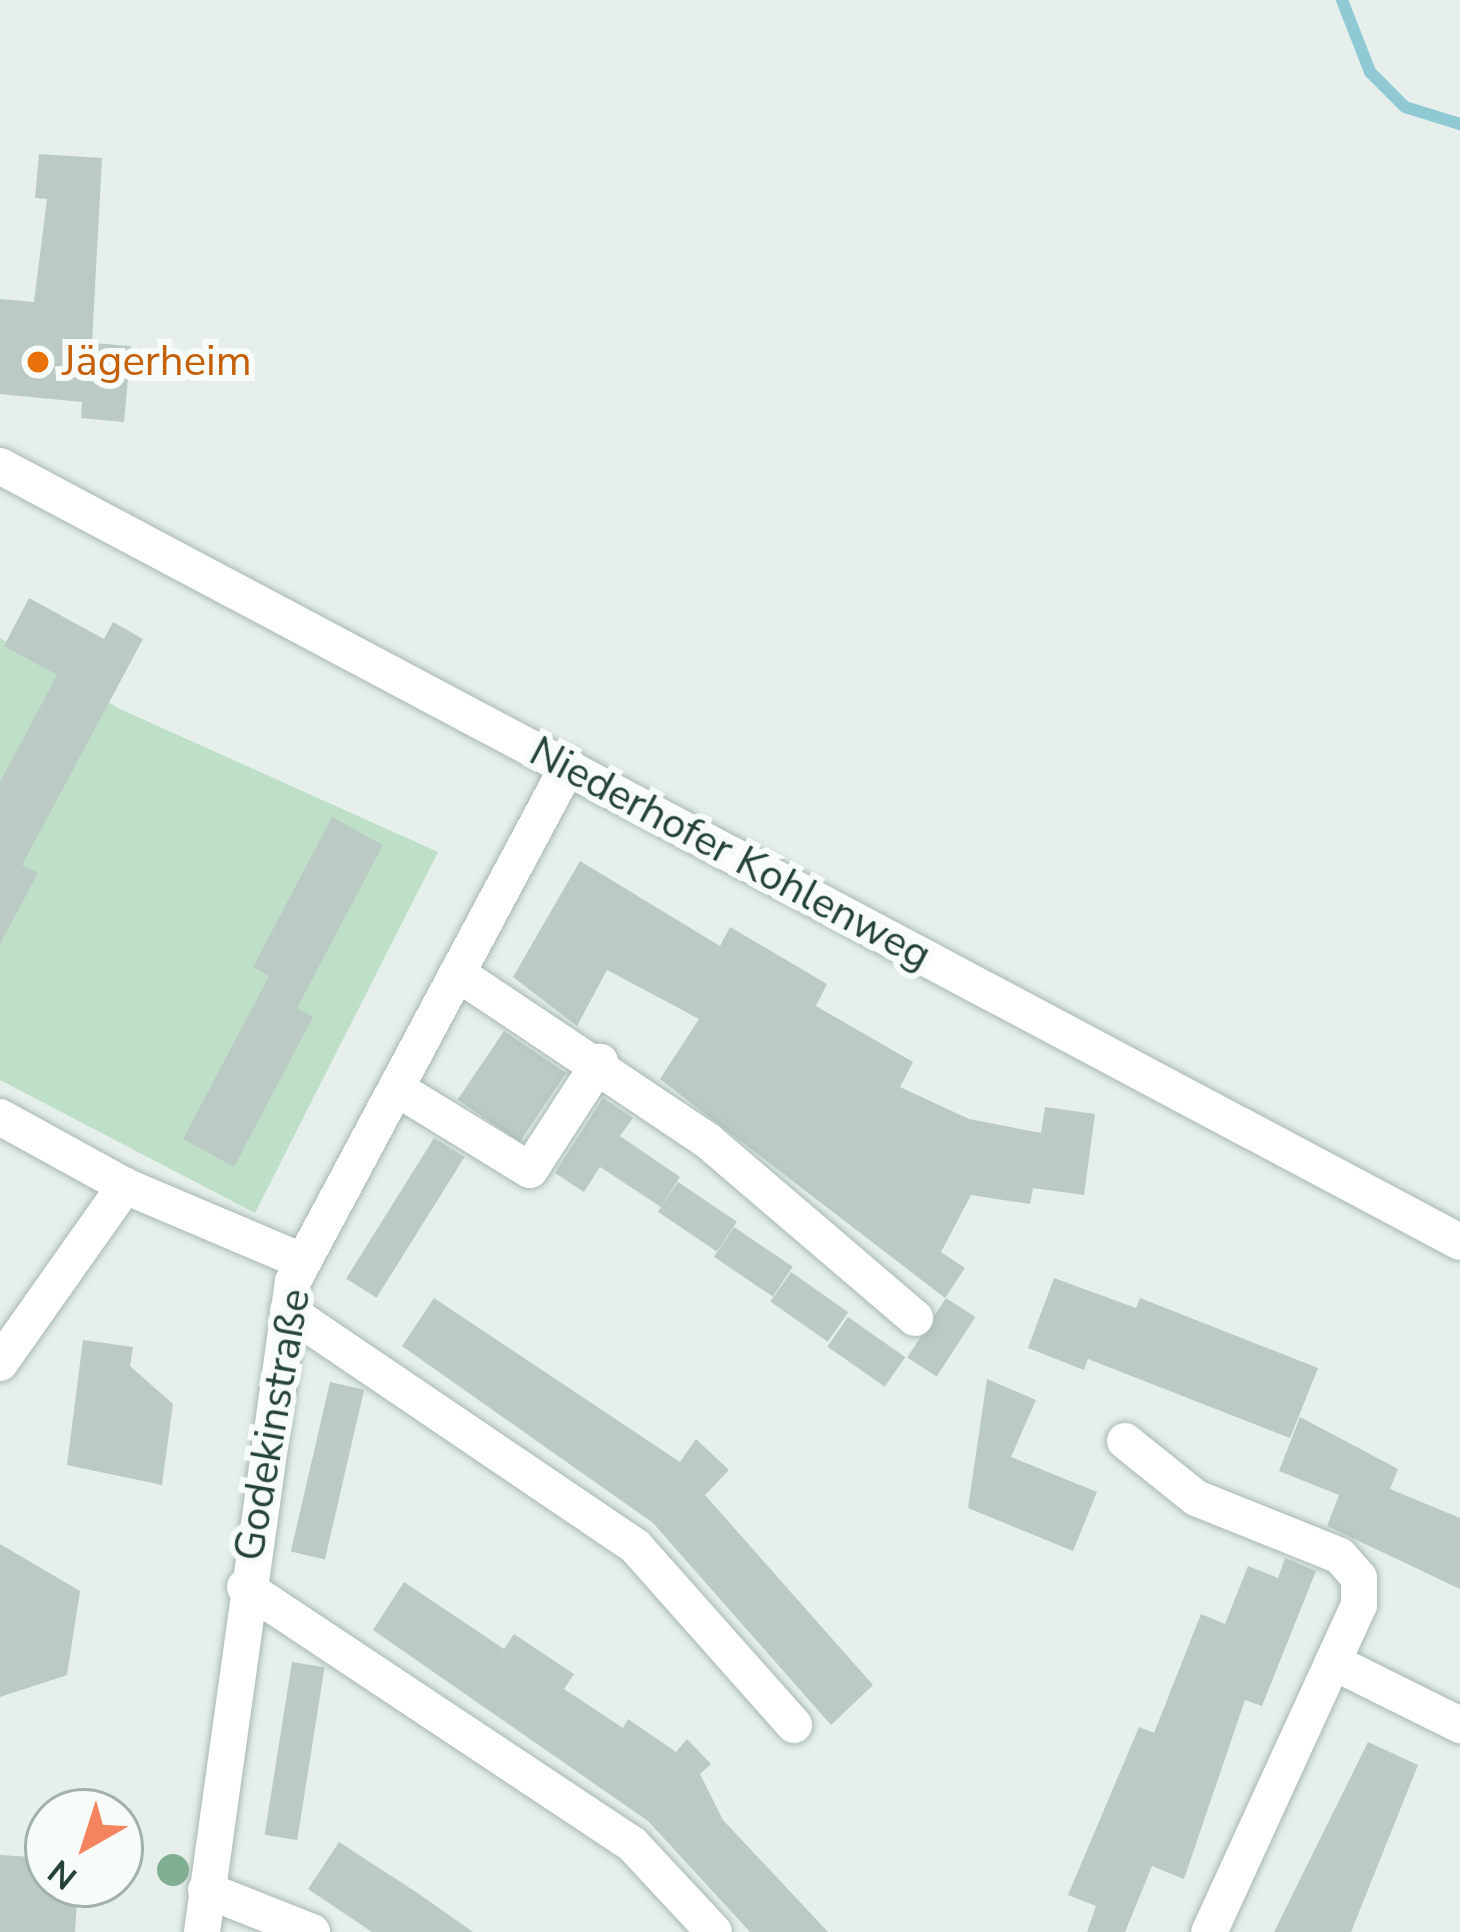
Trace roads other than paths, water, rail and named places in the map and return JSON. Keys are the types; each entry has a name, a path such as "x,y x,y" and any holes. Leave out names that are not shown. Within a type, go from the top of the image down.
{"street":[{"name":"Niederhofer Kohlenweg","path":"0,466 1460,1242"},
{"name":"Godekinstraße","path":"202,1932 245,1587 287,1311 302,1261 568,766"},
{"path":"458,973 599,1062 915,1318"},
{"path":"396,1088 530,1170 599,1062"},
{"path":"0,1117 125,1186 302,1261"},
{"path":"0,1364 125,1186"},
{"path":"287,1311 636,1547 794,1725"},
{"path":"1125,1441 1196,1498 1340,1556 1359,1577 1359,1605 1209,1932"},
{"path":"245,1587 632,1844 714,1932"},
{"path":"1333,1662 1460,1725"},
{"path":"206,1889 311,1932"}],"waterway":[{"path":"1342,0 1370,72 1405,107 1460,124"}],"place":[{"name":"Jägerheim","path":"38,362"}]}
